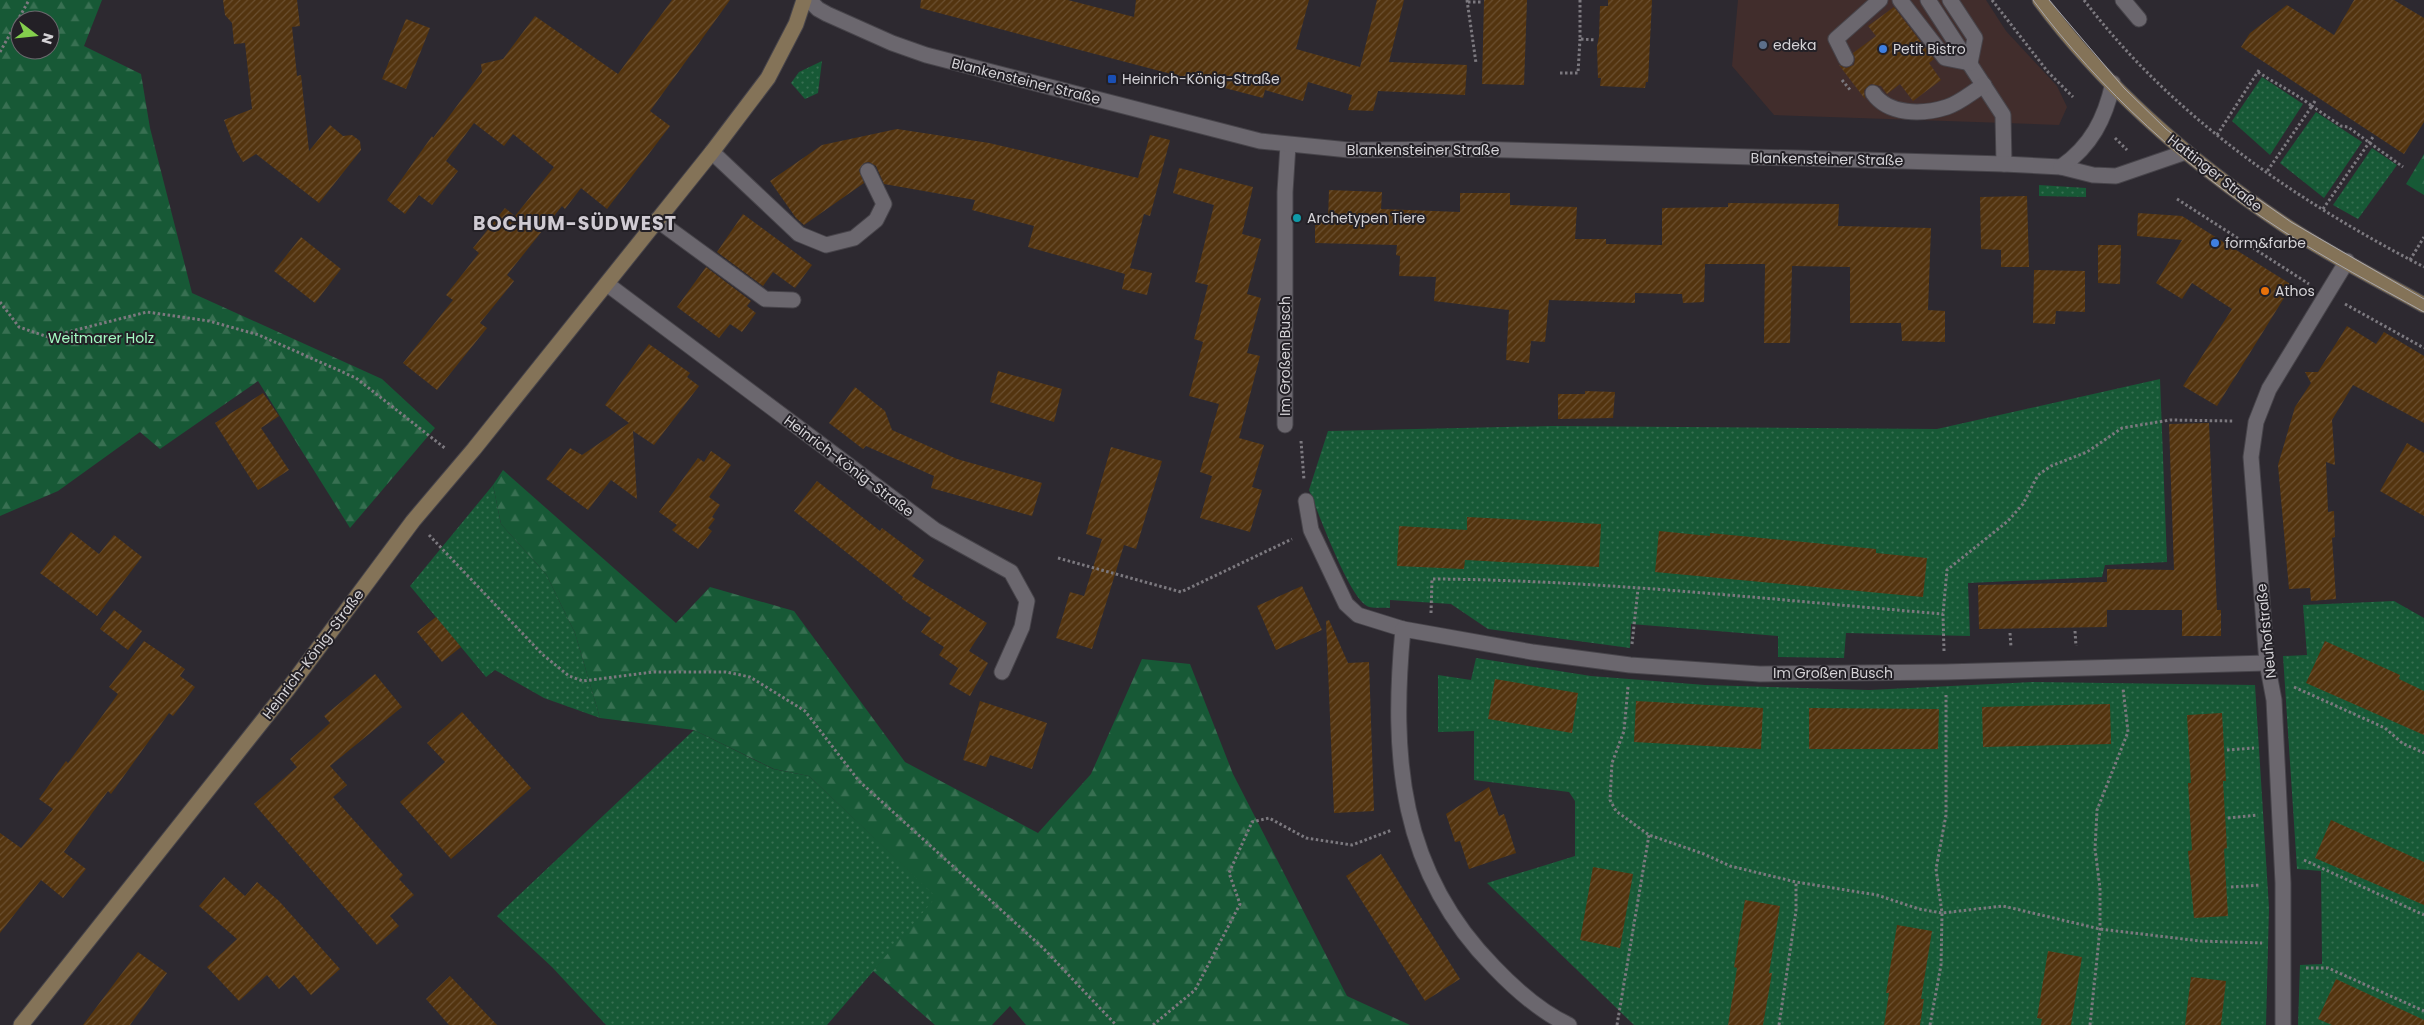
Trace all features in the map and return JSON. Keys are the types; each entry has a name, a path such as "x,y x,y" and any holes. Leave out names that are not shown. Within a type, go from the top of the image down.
{"main road":[{"name":"Heinrich-König-Straße","path":"21,1025 288,689 413,521 464,462 712,152 768,78 796,24 804,0"},
{"name":"Hattinger Straße","path":"2040,0 2113,83 2150,121 2186,152 2250,202 2286,226 2424,306"}],"street":[{"name":"Blankensteiner Straße","path":"809,0 818,9 827,14 892,44 926,55 1260,141 1288,145 1349,150 1494,150 2004,164 2061,167 2093,175 2116,176 2186,152"},
{"path":"1846,59 1836,39 1880,0"},
{"path":"1900,0 1945,58 1970,64"},
{"path":"1928,0 2003,114 2004,164"},
{"path":"1950,0 1975,38 1970,64"},
{"path":"2123,0 2139,19"},
{"path":"2061,167 2079,154 2100,124 2113,83"},
{"path":"1872,93 1880,104 1908,113 1947,107 1984,85"},
{"name":"Im Großen Busch","path":"1285,425 1285,192 1288,145"},
{"path":"712,152 799,234 826,245 854,238 876,220 884,204 868,171"},
{"path":"657,220 765,299 793,300"},
{"name":"Neuhofstraße","path":"2283,1025 2285,943 2282,850 2272,684 2267,663 2251,458 2256,422 2269,389 2347,261"},
{"name":"Heinrich-König-Straße","path":"607,284 935,530 1011,572 1027,600 1022,627 1002,672"},
{"name":"Im Großen Busch","path":"1306,501 1311,530 1346,604 1358,615 1403,629 1431,632 1523,651 1630,665 1760,674 1945,672 2267,663"},
{"path":"1403,629 1400,665 1399,734 1410,823 1422,858 1437,892 1458,925 1481,954 1530,1000 1569,1025"}],"path":[{"path":"0,52 29,0"},
{"path":"1560,73 1578,73 1580,0"},
{"path":"1992,0 2048,72 2073,97"},
{"path":"2084,0 2114,40 2158,83 2218,135 2266,173 2323,209 2424,267"},
{"path":"1476,63 1467,1 1482,2"},
{"path":"1580,38 1596,40"},
{"path":"2218,135 2259,71 2341,126 2348,127 2403,167"},
{"path":"2266,173 2315,101"},
{"path":"2323,209 2372,137"},
{"path":"2177,198 2316,288"},
{"path":"2410,260 2424,237"},
{"path":"0,302 19,327 48,337 147,312 209,321 259,335 356,378 464,462"},
{"path":"2340,302 2424,348"},
{"name":"Im Großen Busch","path":"1285,425 1300,430 1306,501"},
{"path":"413,521 433,538 458,567 542,654 569,676 583,681 653,672 726,672 750,677 805,711 860,782 1043,948 1116,1025"},
{"path":"1058,558 1180,592 1285,543"},
{"path":"1431,632 1432,579 1482,579 1638,589 1944,614"},
{"path":"1638,589 1624,730 1612,763 1609,800 1616,810 1649,835 1704,854 1730,866 1796,882 1877,895 1918,909 1942,913 2003,906 2100,929 2200,941 2285,943"},
{"path":"2090,1025 2100,929 2100,888 2095,849 2097,810 2128,732 2124,666"},
{"path":"2272,684 2288,684 2385,728 2402,743 2424,753"},
{"path":"2228,818 2279,812"},
{"path":"1153,1025 1195,990 1240,904 1229,873 1252,822 1269,818 1306,838 1352,845 1410,823"},
{"path":"1617,1025 1649,835"},
{"path":"2282,850 2424,915"},
{"path":"1779,1025 1796,911 1796,882"},
{"path":"2231,887 2283,883"},
{"path":"2285,968 2328,968 2424,1011"}],"shaded area":[{"path":"1738,0 1986,0 2006,31 2057,86 2067,107 2059,125 1774,115 1732,66"}],"green space":[{"name":"Weitmarer Holz","path":"0,0 102,0 84,46 141,74 150,128 192,293 382,379 435,428 350,528 258,381 160,449 140,432 58,491 0,516"},
{"path":"822,61 818,93 805,99 791,83 799,72"},
{"path":"2262,77 2303,104 2270,155 2232,121"},
{"path":"2316,112 2362,142 2324,198 2280,163"},
{"path":"2372,148 2397,165 2358,219 2333,205"},
{"path":"2424,154 2424,195 2406,184"},
{"path":"2039,185 2086,188 2086,197 2039,196"},
{"path":"2160,379 2167,562 2105,565 2102,577 1968,583 1970,636 1846,633 1844,658 1778,657 1778,636 1631,624 1630,648 1488,629 1451,604 1390,600 1390,608 1369,607 1360,599 1343,571 1309,490 1328,431 1552,426 1937,429"},
{"path":"503,470 676,623 710,587 794,611 905,762 1038,833 1091,774 1142,659 1190,664 1233,774 1347,996 1410,1025 1026,1025 1010,1006 992,1025 935,1025 873,971 936,897 809,776 774,769 694,730 600,718 575,633 546,574 501,524 493,485"},
{"path":"493,485 501,524 546,574 575,633 600,718 544,698 495,670 486,677 410,586"},
{"path":"2394,601 2424,618 2424,1025 2298,1025 2300,965 2322,964 2321,871 2297,869 2283,656 2307,655 2303,605"},
{"path":"1476,658 1591,676 1705,685 1869,690 2033,682 2255,685 2269,908 2266,1025 1634,1025 1487,883 1575,856 1575,801 1569,792 1474,780 1474,731 1438,732 1438,675 1471,680"},
{"path":"694,730 773,769 809,776 937,897 827,1025 606,1025 552,967 497,916"}],"building":[{"path":"223,0 297,0 300,26 292,27 297,76 301,75 309,151 330,125 343,136 352,135 360,141 361,150 319,203 256,154 243,162 235,149 224,120 252,109 245,43 234,44 232,23 225,15"},
{"path":"672,0 730,0 650,111 670,126 607,209 581,188 565,209 562,206 507,275 514,281 480,323 487,328 437,390 403,363 453,300 446,295 479,253 473,248 505,208 515,216 554,167 513,134 504,146 474,123 446,161 458,171 432,205 419,195 405,214 387,200 432,136 433,138 482,72 481,64 503,59 535,16 618,74"},
{"path":"921,0 1068,0 1134,17 1136,0 1309,0 1296,49 1360,67 1377,0 1404,0 1389,62 1467,65 1465,95 1378,91 1373,111 1348,110 1352,95 1308,82 1303,101 1265,90 1263,98 920,8"},
{"path":"1484,0 1527,0 1524,85 1482,84"},
{"path":"1608,0 1652,0 1648,82 1646,82 1645,88 1600,86 1601,78 1598,78 1597,46 1600,6 1608,6"},
{"path":"2354,0 2394,0 2424,18 2424,122 2404,154 2241,47 2250,33 2287,5 2334,35"},
{"path":"1894,7 1934,59 1929,63 1941,80 1913,101 1900,84 1887,94 1881,86 1871,84 1864,90 1865,99 1839,65 1846,68 1854,65 1853,53 1876,36 1868,26"},
{"path":"406,19 430,28 406,89 382,79"},
{"path":"897,129 989,143 1138,178 1150,135 1170,140 1150,216 1144,214 1130,268 1152,273 1147,295 1122,289 1125,274 1028,247 1034,226 972,210 975,200 884,184 876,166 869,162 864,163 859,170 864,183 804,225 796,218 770,181 822,145"},
{"path":"1179,168 1253,187 1242,234 1261,239 1247,294 1261,298 1247,353 1260,356 1239,438 1264,445 1252,487 1262,490 1250,532 1200,518 1212,476 1200,472 1219,404 1189,396 1203,342 1194,339 1208,285 1195,282 1214,205 1173,193"},
{"path":"1329,190 1382,192 1381,209 1460,212 1460,193 1510,193 1510,205 1577,207 1575,239 1606,239 1606,244 1662,245 1662,208 1728,207 1728,203 1839,204 1838,226 1931,228 1928,310 1945,311 1945,342 1902,341 1901,323 1850,323 1850,267 1792,266 1790,343 1764,343 1765,264 1705,264 1704,302 1683,303 1682,294 1635,293 1635,303 1549,300 1545,342 1531,341 1529,363 1506,360 1509,310 1434,301 1436,277 1399,276 1400,256 1396,255 1397,245 1315,243 1315,220 1328,220"},
{"path":"2027,196 2029,267 2001,267 2001,250 1981,249 1980,197"},
{"path":"2138,213 2182,216 2292,285 2217,406 2183,386 2232,309 2192,283 2182,299 2156,283 2182,240 2137,236"},
{"path":"743,214 812,265 795,288 773,272 763,286 717,252"},
{"path":"301,237 341,269 315,303 274,271"},
{"path":"2098,245 2121,245 2120,284 2098,283"},
{"path":"706,267 751,301 747,306 756,313 742,332 730,324 719,338 677,307"},
{"path":"2034,270 2085,271 2085,312 2056,311 2055,324 2033,323"},
{"path":"2347,326 2376,344 2384,332 2424,356 2424,423 2353,385 2332,420 2335,465 2326,462 2328,512 2334,511 2335,537 2332,538 2336,599 2311,601 2310,588 2289,589 2278,465 2295,407 2311,383 2305,372 2318,372"},
{"path":"649,344 690,373 687,377 699,386 654,445 633,431 637,499 611,480 588,510 546,479 570,448 582,455 629,423 605,405"},
{"path":"998,371 1062,389 1054,422 990,402"},
{"path":"855,387 885,411 892,430 957,459 1042,483 1032,516 931,488 934,476 866,446 863,449 829,423"},
{"path":"1585,391 1615,392 1613,418 1558,419 1558,394 1585,394"},
{"path":"263,393 279,416 261,428 289,470 258,490 215,423"},
{"path":"2209,423 2217,610 2221,610 2221,636 2182,636 2182,610 2107,610 2107,627 1979,629 1978,585 2107,582 2107,569 2174,570 2169,424"},
{"path":"2407,443 2424,453 2424,516 2380,491"},
{"path":"1111,447 1162,461 1136,549 1124,545 1092,649 1056,638 1070,592 1084,596 1102,539 1086,534"},
{"path":"711,451 731,465 709,497 720,505 712,517 715,519 708,528 712,531 698,549 672,530 677,525 659,512 698,458 704,462"},
{"path":"817,481 880,531 882,528 924,560 912,576 987,623 969,651 988,663 970,696 949,684 963,660 958,668 939,655 944,647 921,632 931,618 902,599 903,597 794,511"},
{"path":"1467,517 1601,524 1599,567 1465,560 1464,569 1397,566 1399,526 1467,530"},
{"path":"1659,531 1710,536 1710,533 1876,549 1876,553 1927,558 1923,597 1655,572"},
{"path":"71,532 99,554 114,535 142,557 97,616 40,573"},
{"path":"1302,586 1322,630 1276,650 1257,606"},
{"path":"114,610 142,631 128,650 100,629"},
{"path":"436,617 461,647 442,662 417,632"},
{"path":"1329,620 1348,663 1369,662 1374,811 1334,813 1326,621"},
{"path":"144,641 185,669 180,676 195,687 173,716 169,713 111,794 108,791 64,852 86,869 63,898 41,880 0,933 0,833 21,848 53,809 39,799 66,761 68,763 118,694 109,687"},
{"path":"2325,641 2400,675 2399,679 2424,691 2424,735 2306,683"},
{"path":"375,674 402,707 330,766 347,785 333,797 403,875 399,879 414,895 390,916 399,926 377,945 254,804 297,767 290,759 330,723 324,716"},
{"path":"1495,679 1578,693 1572,733 1488,719"},
{"path":"980,701 1047,723 1032,769 990,755 986,767 963,760"},
{"path":"1636,701 1763,708 1761,749 1634,742"},
{"path":"2110,704 2111,744 1983,747 1982,707"},
{"path":"1809,708 1939,709 1938,749 1809,749"},
{"path":"462,712 531,788 451,859 400,802 445,762 427,743"},
{"path":"2222,713 2226,781 2223,781 2227,848 2224,849 2228,916 2194,918 2188,851 2192,850 2188,783 2191,783 2187,715"},
{"path":"1489,787 1499,816 1504,814 1516,853 1469,869 1460,841 1455,842 1446,814"},
{"path":"2331,820 2424,862 2424,905 2315,858"},
{"path":"1381,854 1460,979 1425,1001 1346,876"},
{"path":"1593,867 1633,874 1620,948 1580,940"},
{"path":"224,877 245,896 257,882 279,901 340,969 311,995 294,975 279,989 267,975 239,1001 207,967 237,939 199,906"},
{"path":"1745,900 1780,906 1769,973 1772,973 1763,1025 1728,1025 1737,968 1734,967"},
{"path":"1897,925 1932,931 1921,999 1924,999 1920,1025 1884,1025 1889,993 1886,993"},
{"path":"2048,951 2082,957 2071,1025 2041,1025 2042,1019 2037,1018"},
{"path":"138,952 167,973 130,1025 83,1025"},
{"path":"450,976 497,1025 449,1025 426,999"},
{"path":"2191,977 2226,981 2221,1025 2185,1025"},
{"path":"2336,979 2424,1020 2424,1025 2332,1025 2318,1019"}],"tram line":[{"path":"2033,0 2059,33 2116,97 2213,182 2300,242 2424,312"},
{"path":"2049,0 2124,88 2166,129 2231,180 2291,222 2424,299"}],"place":[{"name":"edeka","path":"1763,45"},
{"name":"Petit Bistro","path":"1883,49"},
{"name":"Heinrich-König-Straße","path":"1112,79"},
{"name":"Archetypen Tiere","path":"1297,218"},
{"name":"form&farbe","path":"2215,243"},
{"name":"Athos","path":"2265,291"}],"district":[{"name":"BOCHUM-SÜDWEST","path":"575,223"}]}
